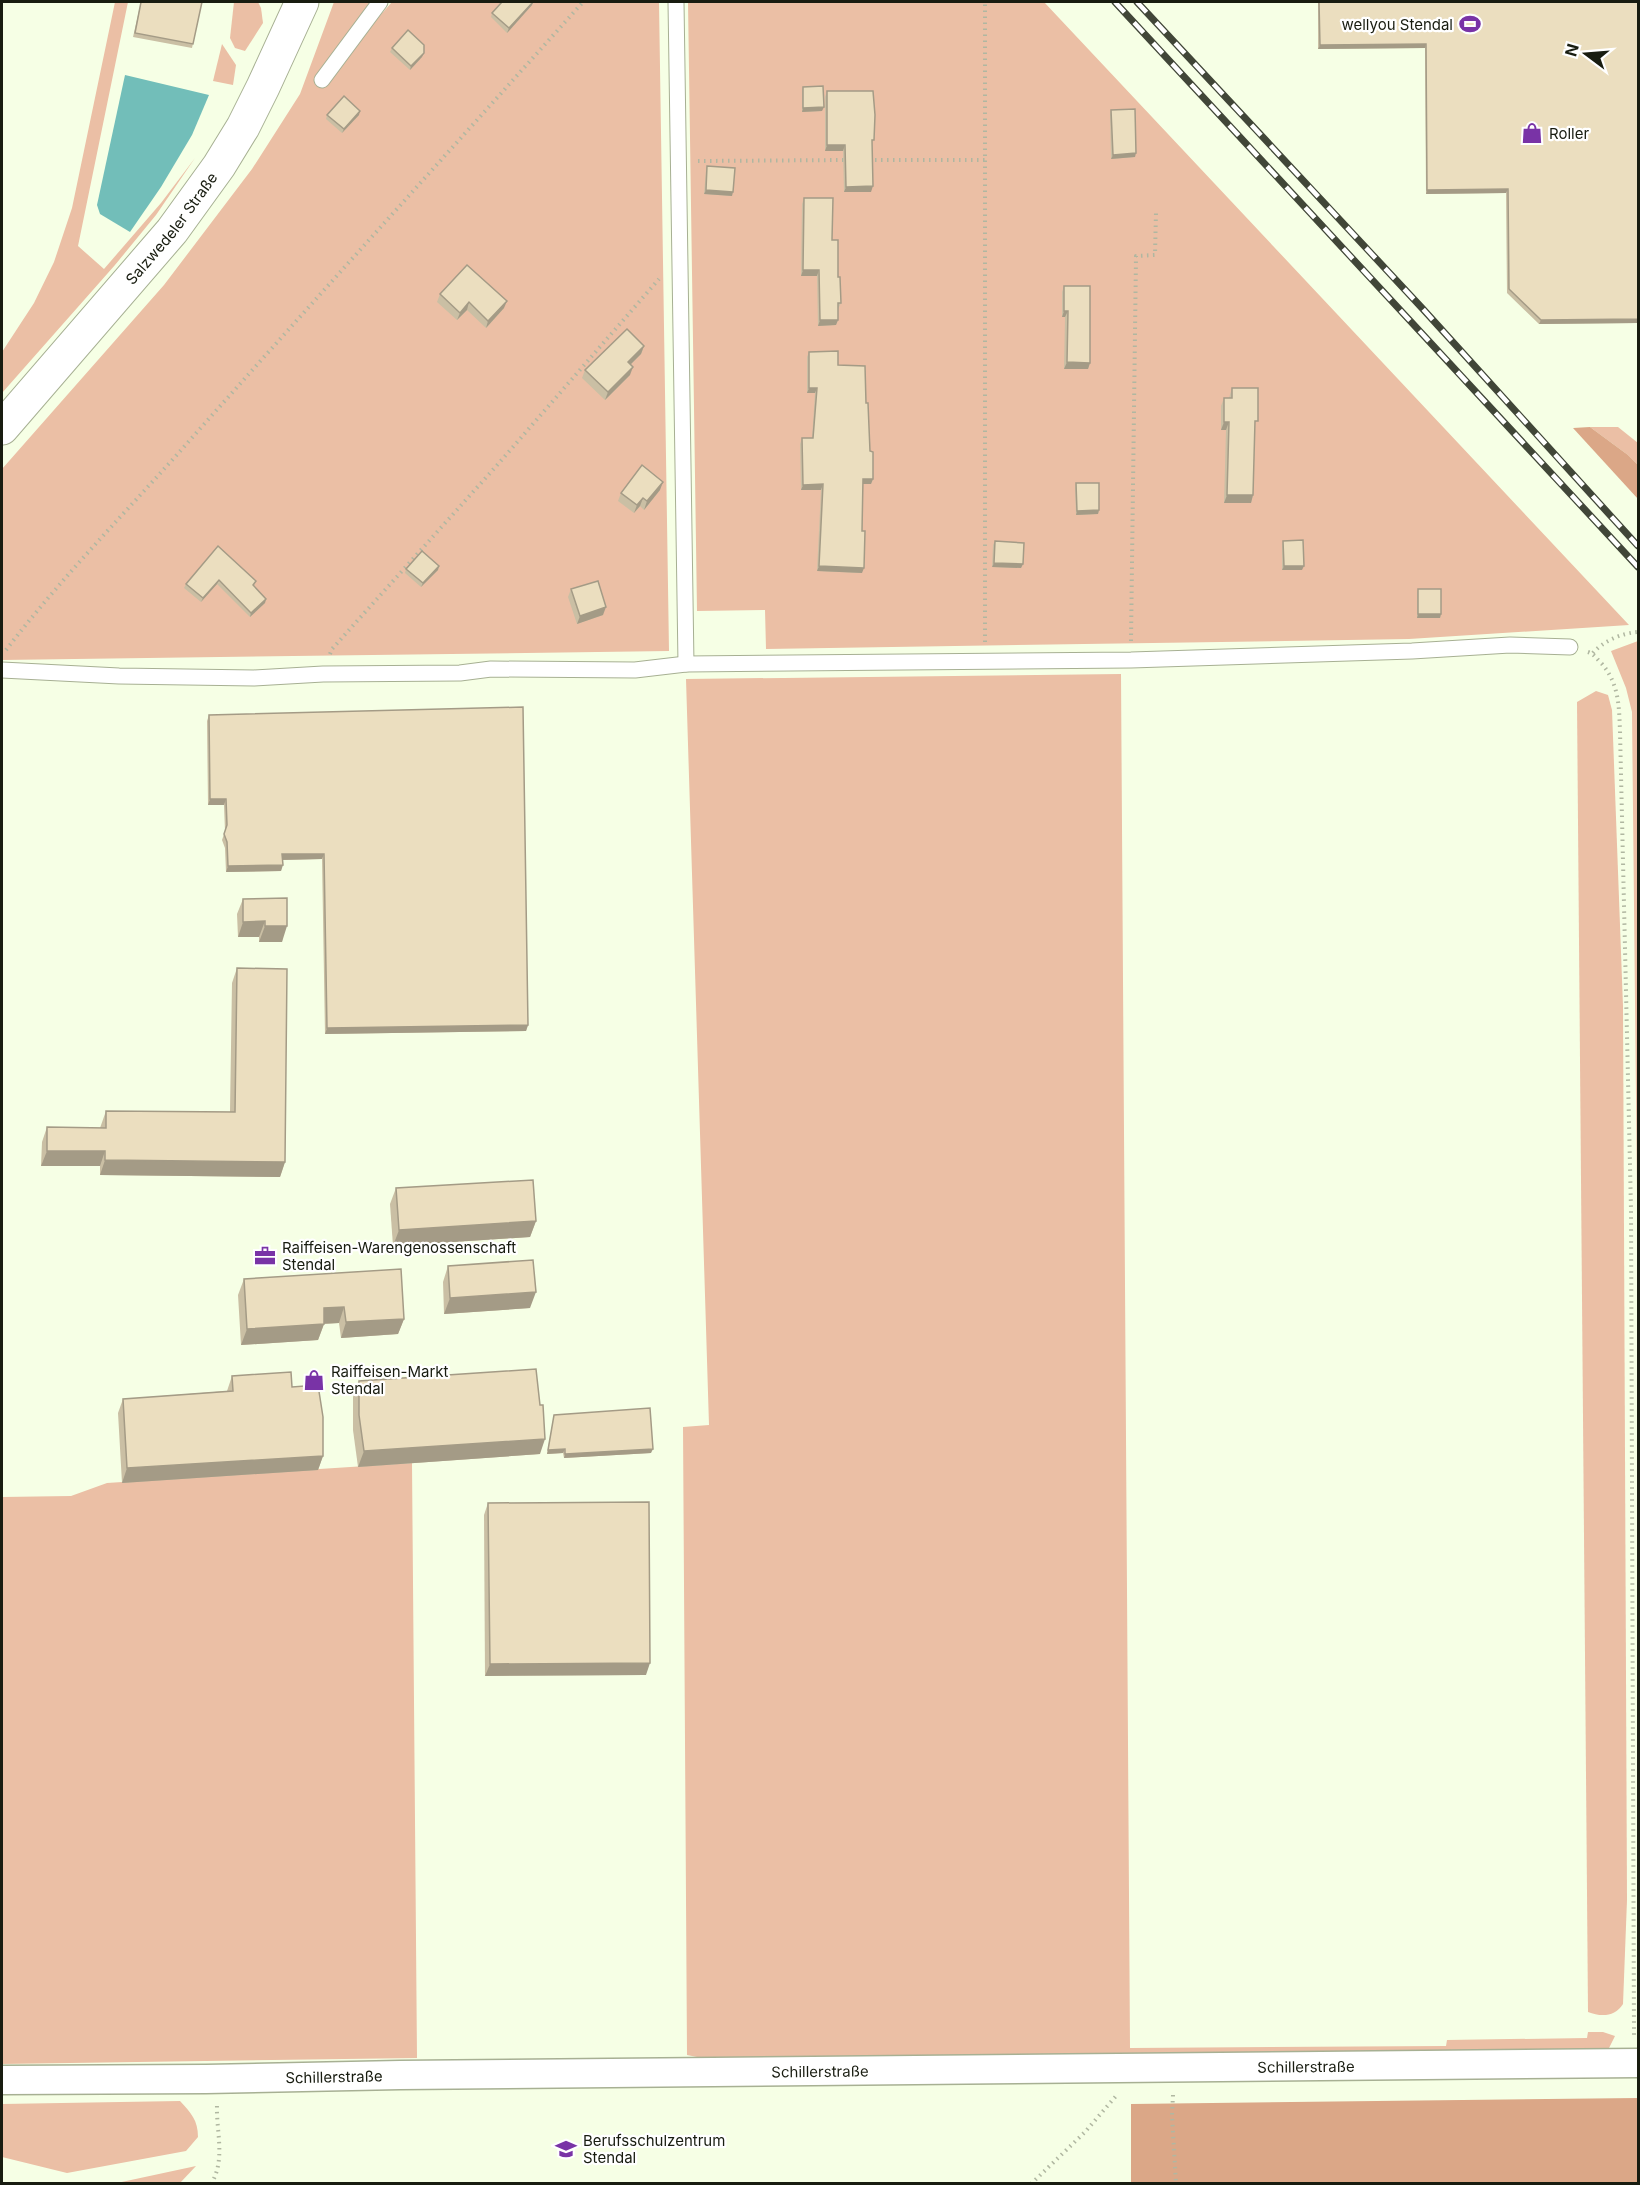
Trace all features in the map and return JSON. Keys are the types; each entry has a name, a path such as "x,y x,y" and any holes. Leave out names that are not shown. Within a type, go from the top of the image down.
{"main road":[{"name":"Salzwedeler Straße","path":"2,428 165,239 219,166 253,107 300,2"}],"street":[{"name":"Schillerstraße","path":"2,2080 1636,2063"}],"lane":[{"path":"322,80 380,2"},
{"path":"676,2 686,664"},
{"path":"2,670 119,676 254,678 323,674 412,674 491,669 635,670 686,664 1131,660 1412,651 1510,645 1570,647"}],"path":[{"path":"2,658 58,588 583,2"},
{"path":"985,2 985,661"},
{"path":"679,161 855,160"},
{"path":"867,160 985,160"},
{"path":"1131,660 1136,256 1155,255 1156,212"},
{"path":"323,674 332,649 499,463 655,282 680,265"},
{"path":"1593,654 1598,646 1638,632"},
{"path":"1570,647 1593,654 1610,673 1618,696 1620,731 1631,1209 1636,2063"},
{"path":"1174,2085 1172,2115 1176,2184"},
{"path":"211,2184 215,2177 220,2154 217,2095"},
{"path":"1031,2184 1085,2132 1116,2095"}],"shaded area":[{"path":"115,2 128,2 78,246 104,269 161,203 195,158 156,215 115,265 2,393 2,352 34,303 54,262 72,208"},
{"path":"234,2 258,2 261,8 263,23 245,51 235,48 230,38"},
{"path":"334,2 375,2 344,56 392,2 659,2 669,651 2,660 2,469 164,285 252,169 300,94"},
{"path":"688,2 1044,2 1629,625 1409,639 766,649 765,610 697,611"},
{"path":"222,44 236,65 233,85 213,81"},
{"path":"1590,427 1618,427 1638,443 1638,465 1628,455"},
{"path":"1590,427 1638,465 1638,499 1573,428"},
{"path":"1638,641 1638,1292 1632,712 1626,688 1611,651"},
{"path":"1121,674 1130,2048 1446,2046 1447,2040 1587,2038 1588,2032 1603,2032 1615,2036 1608,2050 707,2059 687,2055 683,1427 709,1425 686,679"},
{"path":"1596,691 1608,695 1612,710 1623,1006 1627,1900 1623,2004 1612,2014 1603,2015 1588,2012 1577,702"},
{"path":"412,1463 417,2058 2,2064 2,1497 71,1496 107,1483"},
{"path":"1638,2098 1638,2183 1131,2183 1131,2104"},
{"path":"180,2101 193,2117 198,2131 198,2137 186,2151 67,2173 2,2157 2,2104"},
{"path":"196,2166 180,2183 117,2183"}],"water":[{"path":"125,75 209,95 192,135 161,187 130,232 100,214 97,205"}],"building":[{"path":"141,2 202,2 193,44 135,33"},
{"path":"502,2 533,2 509,28 492,13"},
{"name":"Roller","path":"1319,2 1638,2 1638,319 1541,320 1509,289 1508,189 1427,190 1426,44 1320,45"},
{"path":"408,30 424,45 424,53 411,66 392,48"},
{"path":"823,86 824,107 803,108 803,87"},
{"path":"827,91 873,91 875,115 874,140 872,140 873,186 846,187 845,145 827,145"},
{"path":"344,96 360,111 344,129 327,115"},
{"path":"1135,109 1136,153 1113,155 1111,110"},
{"path":"707,166 735,168 733,192 706,190"},
{"path":"804,198 833,198 832,240 838,240 838,277 840,277 841,303 838,303 838,320 820,320 819,270 803,270"},
{"path":"467,265 507,301 488,321 469,302 460,313 440,294"},
{"path":"1064,286 1090,286 1090,363 1067,362 1068,311 1064,311"},
{"path":"627,329 644,346 628,362 633,367 608,392 585,370"},
{"path":"838,351 838,365 865,366 870,451 873,452 873,479 863,479 864,568 819,566 823,484 803,485 802,438 813,438 817,388 809,388 809,352"},
{"path":"1232,388 1258,388 1253,495 1227,495 1229,422 1224,422 1224,398 1232,398"},
{"path":"642,465 663,482 647,501 643,498 637,505 621,493"},
{"path":"1076,483 1099,483 1099,510 1077,511"},
{"path":"1303,540 1304,566 1284,566 1283,541"},
{"path":"995,541 1024,543 1023,564 994,563"},
{"path":"218,546 256,581 253,585 266,599 251,613 219,580 203,598 186,584"},
{"path":"422,551 439,566 423,583 406,569"},
{"path":"598,581 606,607 580,616 571,589"},
{"path":"1418,589 1441,589 1441,614 1418,614"},
{"path":"523,707 528,1025 327,1028 324,854 282,854 283,865 228,866 227,842 224,834 227,825 226,799 210,799 209,715"},
{"path":"287,898 287,926 265,926 265,921 243,922 243,899"},
{"path":"237,968 287,969 285,1162 105,1160 105,1151 47,1151 47,1127 106,1128 106,1111 235,1112"},
{"path":"533,1180 536,1221 399,1230 396,1188"},
{"path":"533,1260 536,1292 450,1298 448,1266"},
{"path":"401,1269 404,1319 346,1322 344,1307 324,1308 324,1324 247,1329 244,1279"},
{"path":"536,1369 540,1405 543,1405 545,1439 364,1451 359,1415 359,1381"},
{"path":"291,1372 292,1387 318,1385 323,1417 323,1456 127,1468 123,1399 233,1391 232,1376"},
{"path":"650,1408 653,1449 565,1454 565,1449 548,1450 554,1415"},
{"path":"649,1502 650,1663 490,1664 488,1503"}],"railway":[{"path":"1115,2 1638,567"},
{"path":"1137,2 1422,308 1638,546"}],"place":[{"name":"wellyou Stendal","path":"1470,24"},
{"name":"Roller","path":"1532,133"},
{"name":"Raiffeisen-Warengenossenschaft Stendal","path":"265,1256"},
{"name":"Raiffeisen-Markt Stendal","path":"314,1380"},
{"name":"Berufsschulzentrum Stendal","path":"566,2149"}]}
